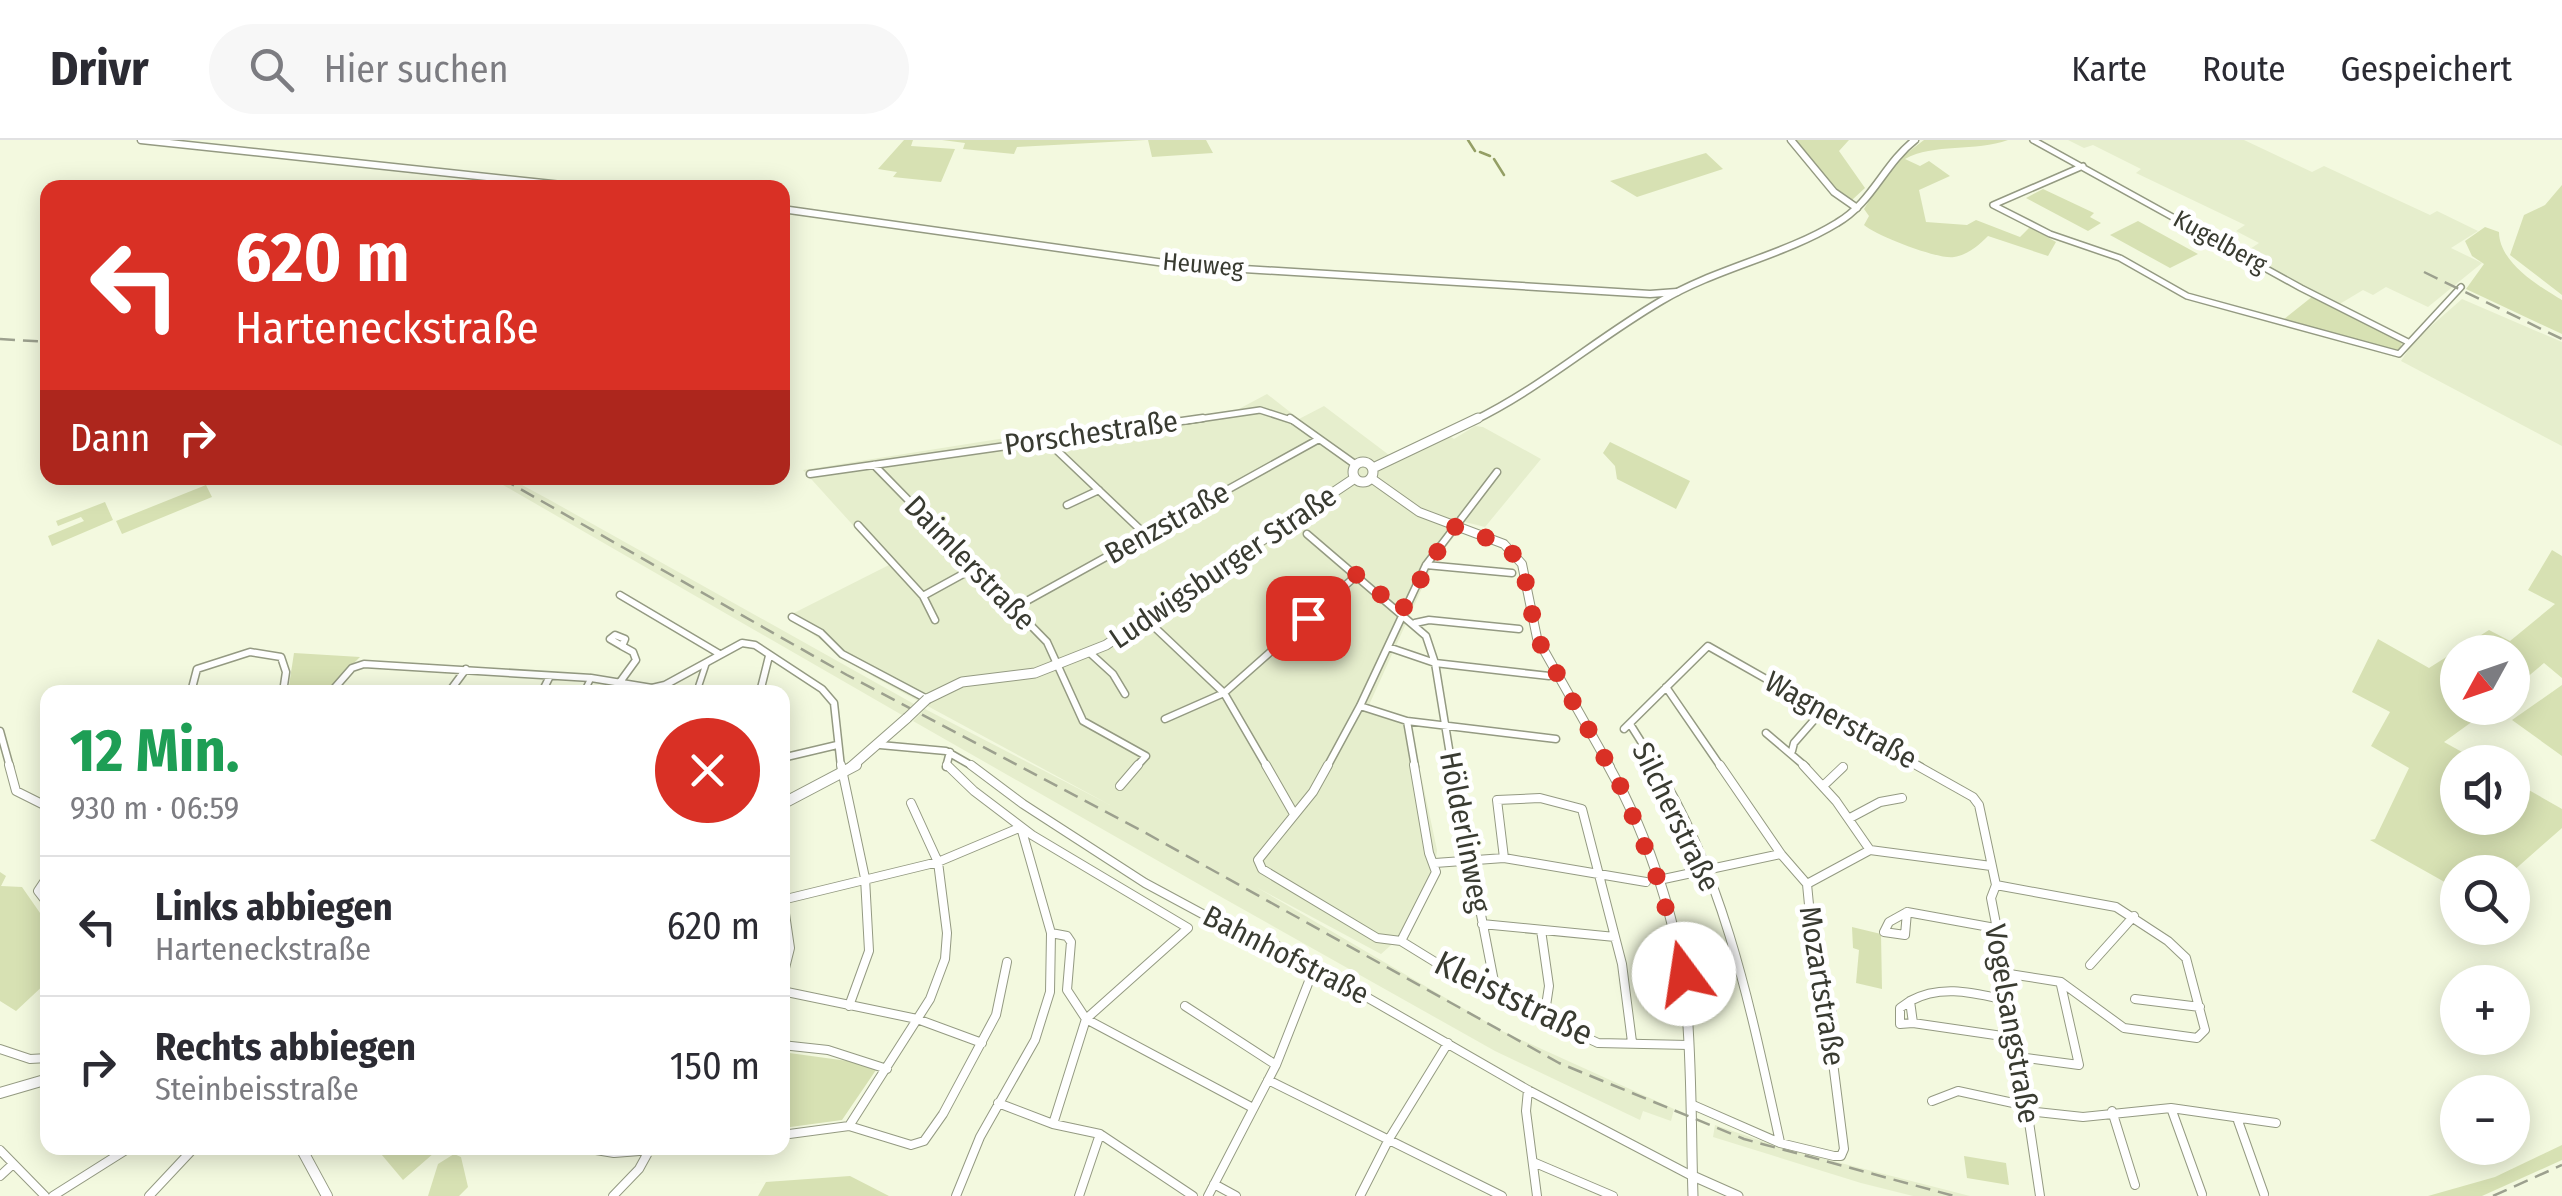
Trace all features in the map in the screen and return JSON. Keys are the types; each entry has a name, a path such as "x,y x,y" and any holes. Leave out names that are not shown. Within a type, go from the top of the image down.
{"main road":[{"path":"1372,473 1356,466 1351,472 1355,478 1372,473 1487,414 1677,292 1828,228 1868,197 1888,163 1915,140"},
{"name":"Ludwigsburger Straße","path":"790,800 842,774 927,699 962,682 1035,673 1090,653 1147,620 1355,478"},
{"path":"2,1095 40,1082"},
{"path":"304,1155 327,1196"}],"street":[{"path":"141,140 517,180"},
{"path":"1791,140 1834,192 1857,208"},
{"name":"Kugelberg","path":"2033,140 2301,288 2408,342"},
{"path":"2084,166 1993,205 2050,234 2120,258 2187,296 2399,354 2461,287"},
{"name":"Heuweg","path":"790,209 1179,265 1677,292"},
{"path":"1626,292 1655,304"},
{"path":"1644,293 1655,304"},
{"name":"Porschestraße","path":"810,474 1260,410 1288,415 1356,466"},
{"name":"Benzstraße","path":"1014,608 1320,438"},
{"path":"1047,441 1147,536"},
{"name":"Daimlerstraße","path":"874,465 1047,642 1083,722 1146,756 1120,786"},
{"path":"1147,620 1224,694 1294,814 1314,792 1360,706 1426,564 1496,472"},
{"path":"1372,473 1413,508 1504,544 1522,564 1537,638 1606,755 1658,880 1684,974 1693,1196"},
{"path":"1068,505 1100,490"},
{"path":"858,524 922,596 935,620"},
{"path":"1307,534 1415,622 1430,620 1519,629"},
{"path":"1426,564 1512,572"},
{"path":"922,596 974,568"},
{"path":"1165,719 1224,694 1357,574"},
{"path":"620,596 718,653"},
{"path":"792,617 821,634 842,654 927,699"},
{"name":"Hölderlinweg","path":"1415,622 1426,636 1435,663 1467,858 1497,997"},
{"path":"665,685 742,643 754,645 829,695 834,703 842,774 865,878 869,951 849,1006"},
{"path":"620,682 636,660 633,652 622,646"},
{"name":"Wagnerstraße","path":"1666,687 1708,646 1973,797"},
{"path":"1388,647 1435,663 1549,676"},
{"path":"193,685 197,669 262,652 281,658 286,672 284,685"},
{"name":"Ludwigsburger Straße","path":"1090,653 1113,674 1125,694"},
{"path":"762,685 770,656"},
{"path":"699,685 706,661"},
{"path":"338,685 357,666 466,669 591,678 632,685"},
{"path":"455,685 466,669"},
{"path":"546,685 550,676"},
{"path":"588,685 591,678"},
{"name":"Silcherstraße","path":"1666,687 1627,726 1665,783 1707,869 1750,1010 1780,1143"},
{"name":"Mozartstraße","path":"1666,687 1781,854 1807,884 1813,946 1832,1013 1830,1039 1844,1150 1840,1156 1834,1156 1780,1143"},
{"path":"1360,706 1408,721 1556,739"},
{"path":"1792,751 1794,743 1822,712"},
{"path":"1401,941 1436,872 1408,721"},
{"path":"0,731 16,791 40,803"},
{"path":"1766,733 1792,751 1850,818 1870,850"},
{"path":"880,744 890,749 950,752 946,768 1020,828 1059,856 1188,928 1086,1019 1053,1124"},
{"path":"790,756 838,746"},
{"name":"Bahnhofstraße","path":"950,752 1046,819 1177,899 1235,932 1276,945 1528,1090 1693,1176"},
{"path":"1823,786 1842,768"},
{"path":"1504,858 1497,800 1505,797 1577,805 1582,809 1615,936 1632,1042"},
{"name":"Vogelsangstraße","path":"1973,797 1979,805 1996,884 1990,898 2011,1001 2040,1196"},
{"path":"1850,818 1880,802 1902,798"},
{"path":"848,1126 940,979 946,959 947,933 938,862 912,804"},
{"name":"Kleiststraße","path":"1294,814 1262,852 1258,860 1262,869 1377,938 1401,941 1497,997 1598,1044 1689,1044"},
{"path":"790,898 938,862 1020,828"},
{"path":"956,1196 998,1103 1043,1018 1050,992 1051,933 1020,828"},
{"path":"1807,884 1870,850 1991,866"},
{"path":"1658,880 1781,854"},
{"path":"1435,864 1467,858 1504,858 1646,882"},
{"path":"1996,884 2116,907 2134,916 2186,958 2205,1030 2197,1038 2124,1028 2061,982 2003,972"},
{"path":"1908,912 1995,928"},
{"path":"2090,965 2134,916"},
{"path":"1482,924 1615,936"},
{"path":"1541,930 1548,968 1544,1019"},
{"path":"1051,933 1067,936 1072,942 1064,986 1068,998 1086,1019 1253,1108"},
{"path":"790,1134 848,1126 911,1145 924,1141 996,1015 1007,962"},
{"path":"1208,1196 1276,1065 1315,966"},
{"path":"2019,1057 2080,1065 2061,982"},
{"path":"2011,1001 1942,988 1910,999 1900,1008 1900,1024 2016,1038"},
{"path":"790,993 917,1018 982,1043"},
{"path":"2136,999 2200,1007"},
{"path":"1185,1006 1276,1065"},
{"path":"1360,1196 1389,1139 1448,1043"},
{"path":"790,1046 828,1050 887,1069"},
{"path":"0,1048 30,1059 40,1058"},
{"path":"1268,1080 1502,1196"},
{"path":"1528,1090 1538,1196"},
{"path":"1932,1101 1958,1091 2028,1109 2083,1117 2112,1111 2171,1108 2276,1123"},
{"path":"998,1103 1053,1124 1100,1134 1193,1196"},
{"path":"1692,1105 1780,1143"},
{"path":"2171,1108 2202,1194"},
{"path":"2112,1111 2134,1185"},
{"path":"2238,1118 2264,1194"},
{"path":"1080,1196 1100,1134"},
{"path":"0,1150 45,1196"},
{"path":"53,1196 119,1155"},
{"path":"150,1196 188,1155"},
{"path":"613,1196 647,1155"},
{"path":"1532,1162 1613,1196"},
{"path":"0,1176 14,1164"},
{"path":"1693,1176 1738,1196"},
{"path":"1214,1184 1236,1196"}],"shaded area":[{"path":"904,140 913,140 911,146 955,149 941,182 893,177 897,172 878,169"},
{"path":"942,140 1146,140 1017,147 1014,154 963,149 965,143"},
{"path":"1148,140 1206,140 1213,153 1152,157"},
{"path":"1793,140 1849,140 1839,151 1865,188 1852,200 1839,194"},
{"path":"1924,140 2008,140 1928,151 1905,159 1920,166 1929,161 1950,176 1919,190 1926,222 1967,225 1976,220 2020,237 2030,227 2056,242 2048,256 1988,236 1969,252 1946,257 1908,246 1864,225 1869,216 1864,209 1891,165"},
{"path":"2068,140 2244,140 2312,172 2324,166 2430,215 2437,211 2478,231 2451,248 2482,263 2428,307 2386,287 2373,295 2363,290 2338,305 2250,258 2250,249 2259,243 2236,231 2245,225 2136,173 2141,169 2093,145 2084,148"},
{"path":"1706,153 1723,169 1637,197 1610,181"},
{"path":"2562,185 2562,295 2510,255 2524,215 2545,205"},
{"path":"2043,189 2094,213 2090,217 2101,223 2088,231 2026,198"},
{"path":"2138,221 2198,254 2170,268 2110,235"},
{"path":"2485,227 2499,232 2505,253 2522,272 2562,300 2562,334 2466,289 2484,264 2472,256 2465,241"},
{"path":"2313,296 2403,340 2399,352 2283,320"},
{"path":"2462,299 2562,342 2562,446 2401,361 2414,341"},
{"path":"1267,394 1299,419 1324,406 1397,461 1448,435 1454,439 1475,426 1541,459 1485,527 1465,522 1433,564 1369,705 1410,723 1437,850 1434,879 1407,931 1381,954 1256,887 1502,1031 1674,1109 1671,1121 1643,1111 1640,1120 1495,1051 1223,898 913,721 925,709 1110,805 874,677 791,619 792,614 889,565 803,470 1043,432 1064,433 1237,410"},
{"path":"1610,442 1690,481 1676,509 1617,479 1615,466 1603,453"},
{"path":"206,485 212,497 122,534 116,521"},
{"path":"503,485 522,485 914,704 902,715"},
{"path":"105,502 113,520 52,546 48,536 84,521 81,517 58,526 56,521"},
{"path":"2552,550 2562,556 2562,678 2544,663 2530,675 2530,635 2517,635 2555,604 2528,590"},
{"path":"2378,639 2429,668 2440,661 2440,725 2468,725 2444,742 2449,745 2440,745 2440,835 2530,835 2530,791 2562,809 2562,828 2530,856 2440,855 2440,879 2370,840 2375,839 2409,768 2371,746 2390,712 2352,692"},
{"path":"294,653 360,657 332,685 289,685"},
{"path":"2562,685 2562,756 2519,725 2530,725 2530,707"},
{"path":"0,872 6,876 1,886 22,887 40,913 40,989 16,1011 0,1001"},
{"path":"1852,927 1881,934 1882,989 1856,983 1859,950 1853,948"},
{"path":"790,1053 855,1062 876,1070 842,1120 790,1127"},
{"path":"1715,1125 1782,1148 1970,1196 1913,1196 1861,1183 1713,1137"},
{"path":"2562,1145 2562,1160 2482,1196 2428,1196 2530,1165 2530,1160"},
{"path":"382,1155 432,1155 403,1180"},
{"path":"452,1155 461,1157 468,1187 459,1196 428,1196 438,1164"},
{"path":"1964,1156 2006,1163 2009,1185 1967,1178"},
{"path":"850,1176 889,1196 758,1196 766,1182"}],"waterway":[{"path":"1468,140 1475,151"},
{"path":"1480,152 1490,156"},
{"path":"1494,159 1504,175"}],"railway":[{"path":"2424,272 2562,339"},
{"path":"0,339 40,342"},
{"path":"513,485 847,675 1144,832 1559,1063 1744,1139 1954,1196"},
{"path":"2493,1196 2562,1165"}],"route":[{"path":"1308,618 1357,574 1401,612 1426,564 1453,526 1498,541 1514,552 1525,573 1537,638 1597,738 1640,833 1658,880 1684,974"}]}
